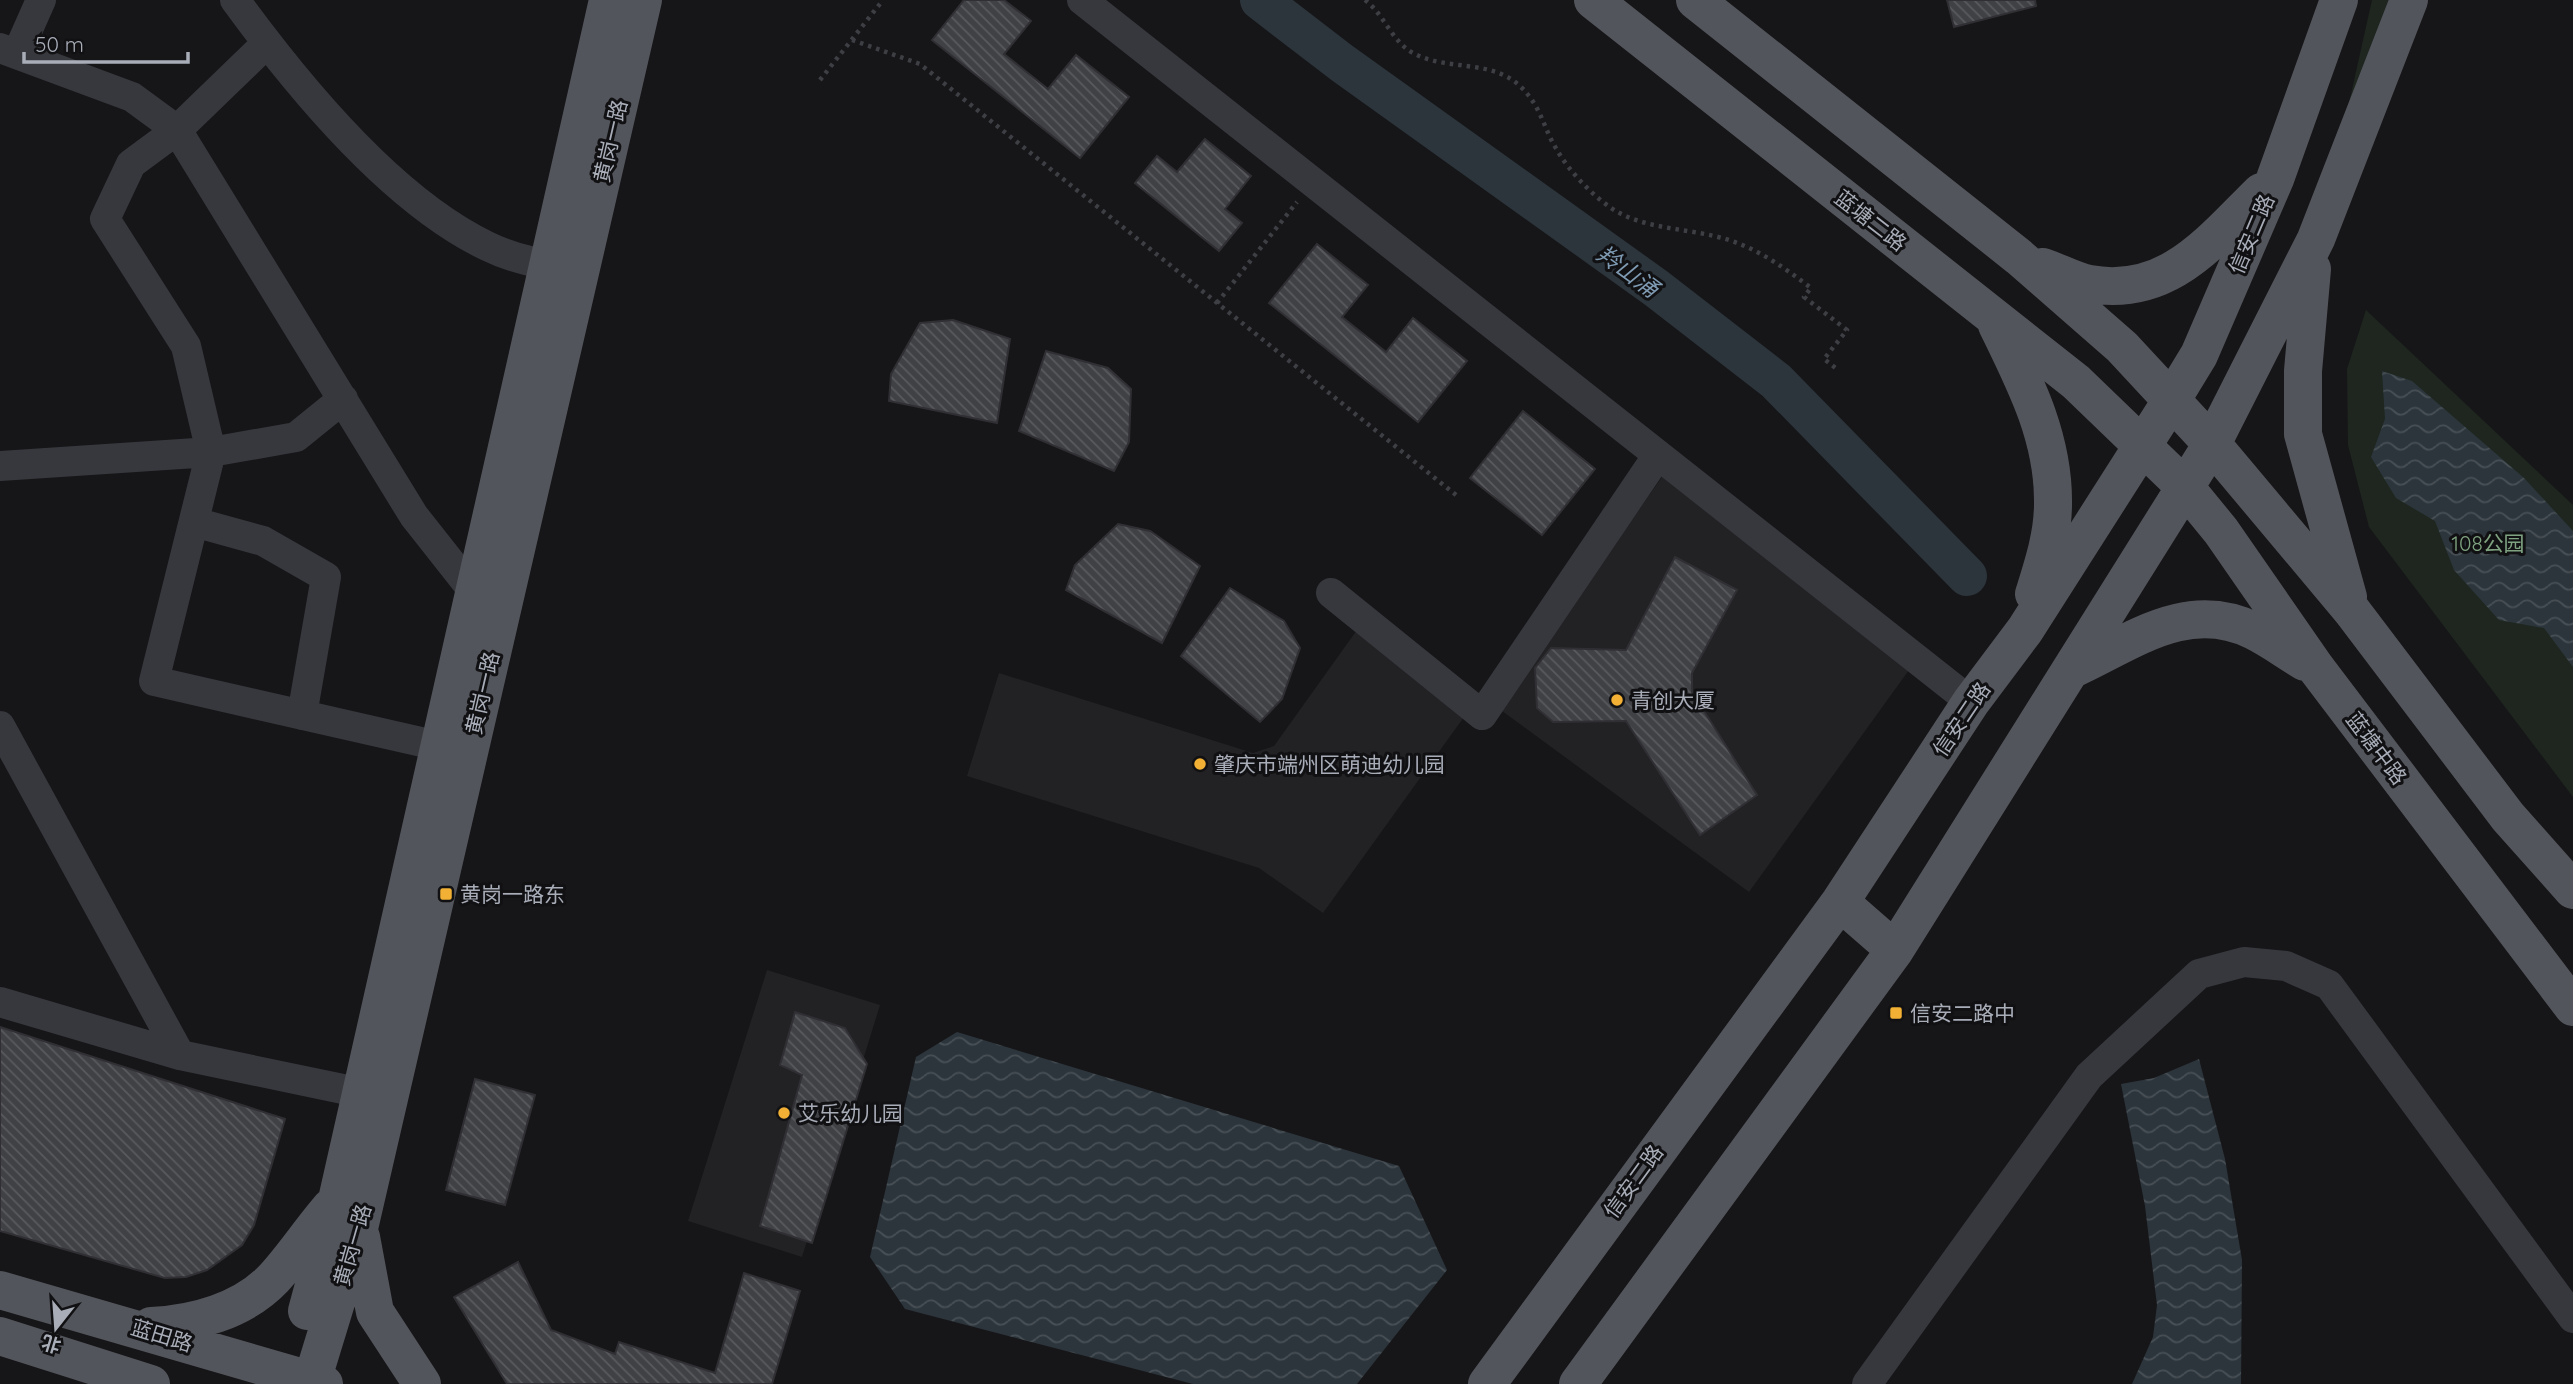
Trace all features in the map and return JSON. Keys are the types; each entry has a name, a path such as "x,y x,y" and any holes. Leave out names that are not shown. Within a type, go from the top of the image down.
{"main road":[{"name":"黄岗一路","path":"305,1381 348,1212 564,267 608,0"},
{"name":"黄岗一路","path":"348,1212 362,1093 474,592 564,267 643,0"},
{"name":"蓝塘二路","path":"1593,0 2076,382 2185,487"},
{"path":"1695,0 2019,257 2122,347 2212,444 2352,611 2508,817 2573,890"},
{"name":"信安二路","path":"1487,1384 1840,902 1971,702 2025,630 2171,401 2199,355 2275,179 2339,0"},
{"path":"1578,1384 1895,950 2212,444 2316,239 2409,0"},
{"path":"2019,257 2086,284 2116,287 2155,280 2174,271 2203,249 2275,179"},
{"path":"2316,239 2303,371 2303,434 2352,611"},
{"path":"1993,316 2038,411 2051,462 2053,505 2049,541 2025,630"},
{"name":"蓝塘中路","path":"2185,487 2221,531 2316,668 2573,1007"},
{"path":"2073,669 2154,629 2194,618 2252,630 2316,668"},
{"path":"1840,902 1895,950"},
{"path":"135,1327 183,1324 247,1300 348,1212 375,1312 422,1384"},
{"name":"蓝田路","path":"0,1290 135,1327 305,1381"},
{"path":"0,1336 150,1384"}],"street":[{"path":"41,0 8,51 132,97 177,130 414,516 474,592"},
{"path":"235,0 267,43 378,166 446,223 487,246 564,267"},
{"path":"1082,0 1971,702"},
{"path":"267,43 177,130 131,164 105,219 186,346 211,452 154,681 439,747"},
{"path":"0,466 211,452 296,437 343,399"},
{"path":"1331,593 1482,715 1658,455"},
{"path":"194,522 264,541 327,577 302,715"},
{"path":"0,726 180,1055"},
{"path":"1867,1384 2089,1076 2199,974 2244,962 2286,966 2329,985 2573,1318"},
{"path":"0,1002 180,1055 362,1093"}],"path":[{"path":"820,80 883,0"},
{"path":"1366,0 1377,10 1394,37 1413,54 1438,63 1497,72 1519,86 1543,115 1556,149 1577,176 1612,209 1657,226 1715,236 1754,248 1797,276 1811,288 1804,297 1847,330 1824,359 1838,370"},
{"path":"852,40 920,64 1456,495"},
{"path":"1217,303 1313,183"}],"shaded area":[{"path":"1662,477 1909,670 1749,892 1498,708"},
{"name":"肇庆市端州区萌迪幼儿园","path":"1362,623 1469,710 1323,913 1259,868 967,776 999,673 1253,753 1274,746"},
{"name":"艾乐幼儿园","path":"767,970 880,1005 802,1257 688,1221"}],"green space":[{"path":"2372,0 2398,0 2347,112"},
{"name":"108公园","path":"2366,310 2573,505 2573,797 2369,527 2348,445 2347,369"}],"water":[{"path":"2382,371 2412,381 2524,478 2573,531 2573,667 2544,628 2499,620 2454,570 2435,521 2396,498 2371,457 2385,419"},
{"path":"957,1032 1399,1166 1447,1270 1357,1384 1193,1384 905,1309 870,1257 916,1057"},
{"path":"2199,1059 2225,1159 2242,1260 2241,1384 2132,1384 2153,1337 2157,1305 2145,1206 2121,1084 2154,1078"}],"building":[{"path":"964,0 1004,0 1031,21 1004,54 1048,89 1076,55 1129,97 1080,158 932,40"},
{"path":"1947,0 2035,0 2036,6 1954,27"},
{"path":"1205,139 1251,176 1225,209 1242,223 1219,251 1135,183 1157,156 1177,172"},
{"path":"1317,244 1368,285 1342,317 1386,352 1413,318 1467,361 1418,422 1269,303"},
{"path":"953,320 1010,339 997,423 889,401 891,374 920,323"},
{"path":"1046,351 1108,368 1131,389 1129,442 1114,471 1019,431"},
{"path":"1523,411 1595,469 1542,535 1470,478"},
{"path":"1118,524 1150,531 1200,566 1162,643 1066,590 1075,565"},
{"name":"青创大厦","path":"1675,557 1737,590 1692,673 1692,692 1757,795 1700,835 1626,721 1553,722 1537,708 1535,668 1551,648 1626,650"},
{"path":"1230,588 1284,621 1300,648 1282,699 1260,722 1181,656"},
{"path":"795,1012 845,1028 867,1064 812,1243 760,1226 802,1075 780,1065"},
{"path":"0,1027 285,1119 254,1225 242,1245 207,1270 186,1277 165,1278 0,1231"},
{"path":"475,1079 535,1095 505,1205 446,1190"},
{"path":"518,1262 551,1330 615,1354 619,1342 715,1373 744,1273 800,1291 772,1384 507,1384 454,1297"}],"waterway":[{"name":"羚山涌","path":"1260,0 1342,63 1656,288 1776,381 1967,576"}],"place":[{"name":"青创大厦","path":"1617,700"},
{"name":"肇庆市端州区萌迪幼儿园","path":"1200,764"},
{"name":"黄岗一路东","path":"446,894"},
{"name":"信安二路中","path":"1896,1013"},
{"name":"艾乐幼儿园","path":"784,1113"}]}
